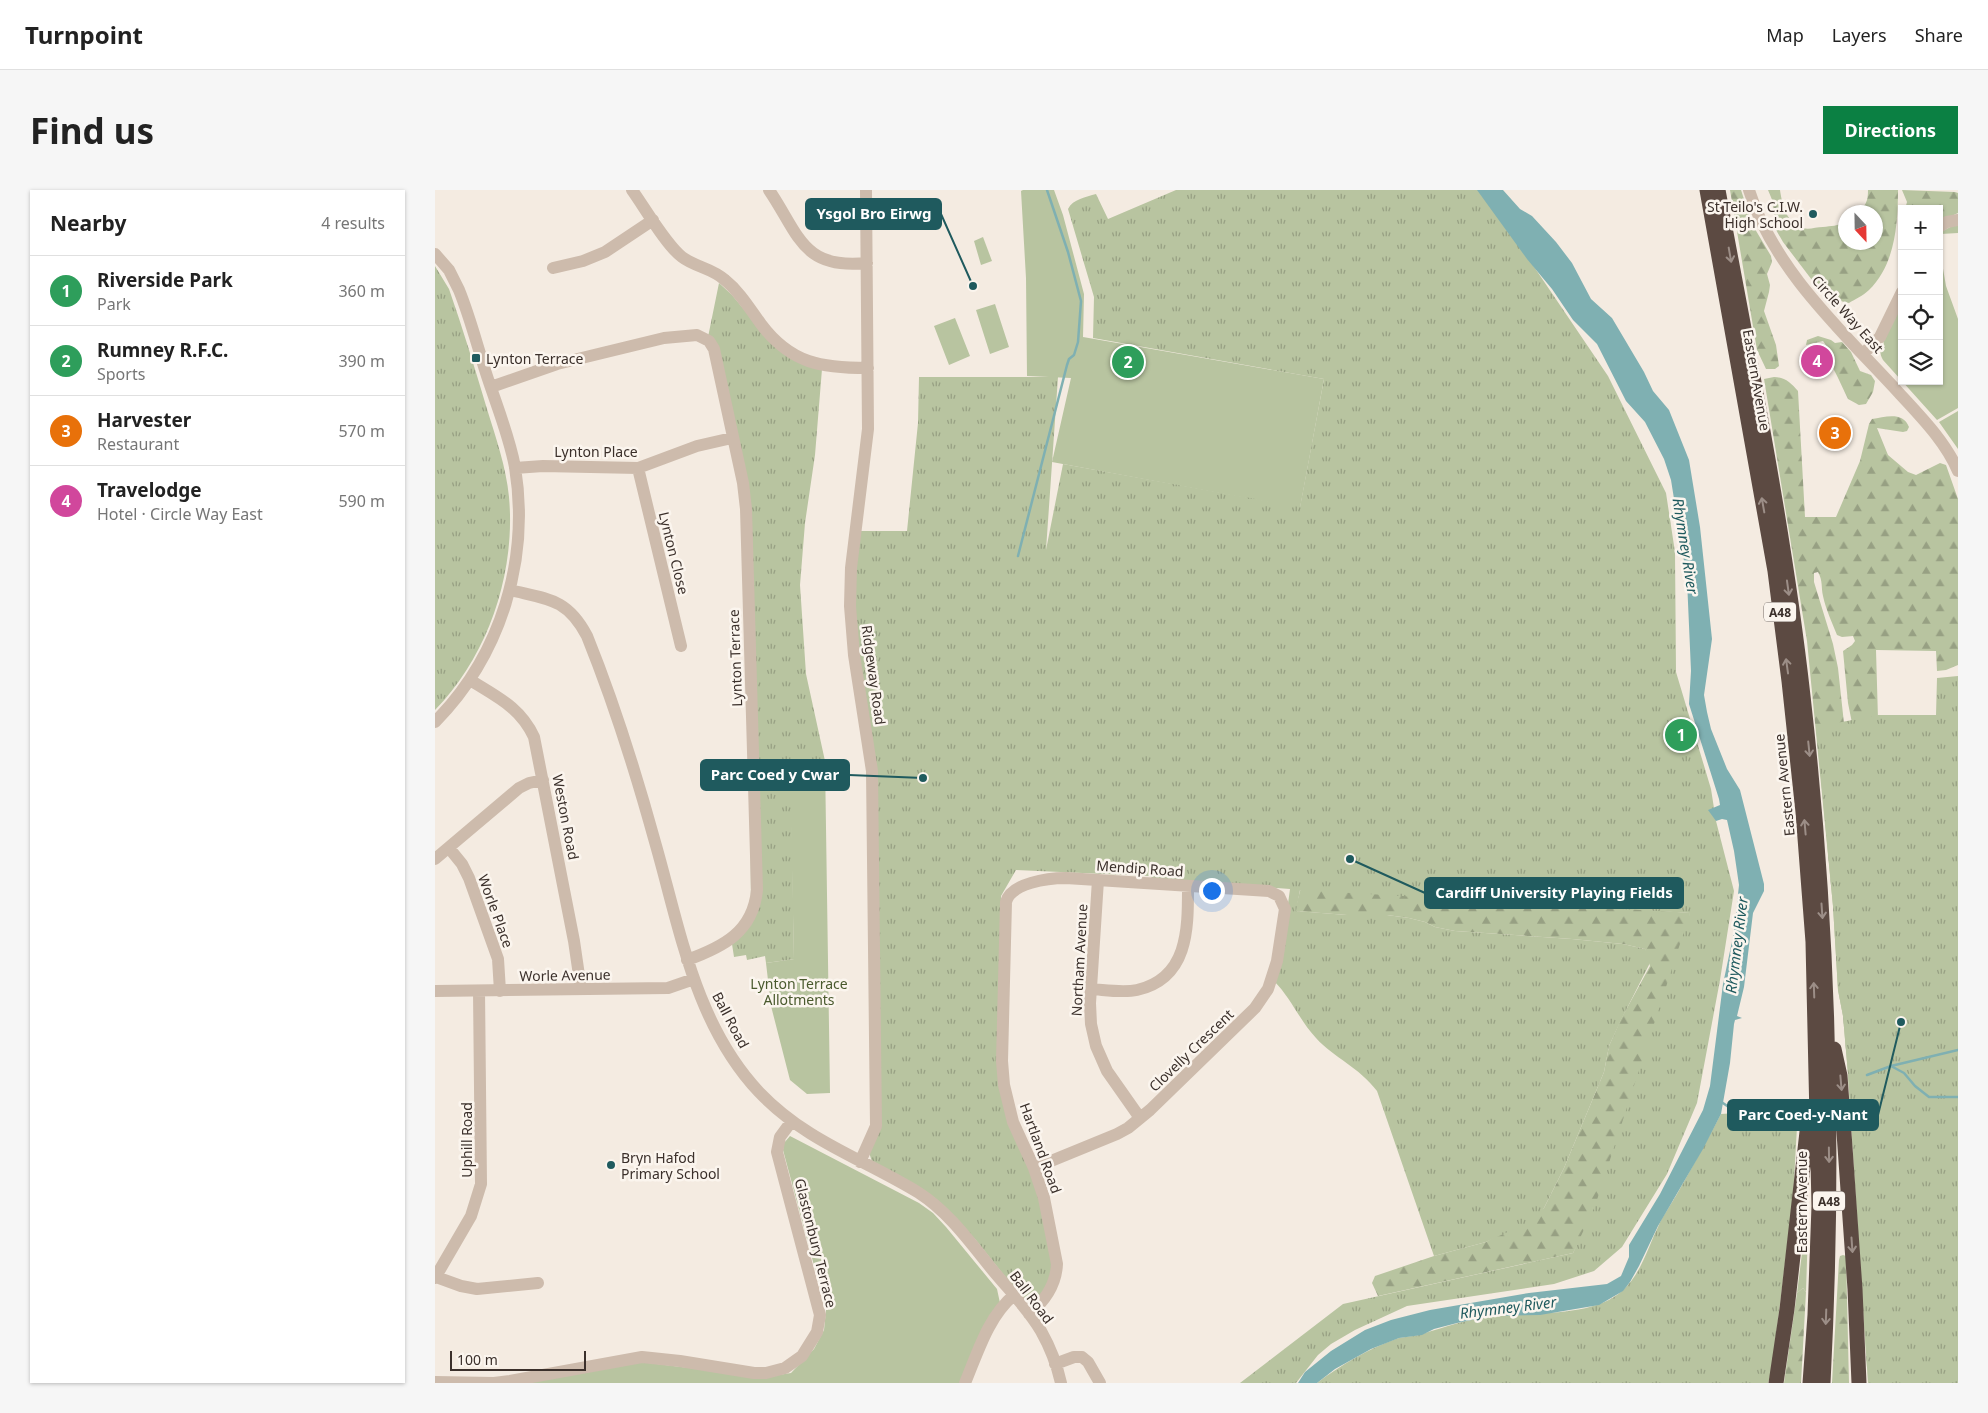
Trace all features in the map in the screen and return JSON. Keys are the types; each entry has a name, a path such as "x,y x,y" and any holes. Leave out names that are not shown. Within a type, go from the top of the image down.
{"highway":[{"name":"Eastern Avenue","path":"1707,190 1773,562 1789,681 1808,870 1816,1038 1819,1206 1815,1315 1809,1383"},
{"name":"Eastern Avenue","path":"1718,190 1777,518 1799,666 1818,853 1827,1018 1830,1178 1823,1383"},
{"path":"1827,1018 1840,1076 1855,1289 1859,1383"},
{"path":"1776,1383 1801,1191 1816,1038"}],"street":[{"path":"632,190 678,254 690,262 713,271 726,280 769,334 783,347 802,358 824,366 868,368"},
{"path":"769,190 797,239 810,252 835,262 867,263"},
{"name":"Ridgeway Road","path":"860,1162 877,1126 873,792 866,727 854,655 850,606 856,527 867,444 867,190"},
{"name":"Circle Way East","path":"1749,190 1761,222 1778,253 1804,288 1938,437 1958,471"},
{"path":"553,268 583,261 605,252 653,220"},
{"path":"1943,224 1958,220"},
{"path":"435,254 449,270 459,290 491,387 515,468 519,523 510,590 497,630 470,680 435,722"},
{"path":"1863,354 1880,338 1901,295"},
{"name":"Lynton Terrace","path":"491,387 584,357 664,338 697,335 709,341 714,349 743,483 746,510 756,897 749,919 732,938 718,948 687,960"},
{"name":"Lynton Place","path":"515,468 543,466 637,468 697,446 732,438"},
{"name":"Lynton Close","path":"637,468 681,646"},
{"name":"Ball Road","path":"510,590 541,595 555,601 576,618 587,636 643,802 693,979 713,1023 736,1062 759,1092 791,1122 825,1143 906,1186 935,1205 957,1227 1029,1314 1046,1340 1061,1383"},
{"name":"Weston Road","path":"470,680 515,708 526,721 537,744 580,972 581,989"},
{"path":"435,859 519,788 543,780"},
{"name":"Worle Place","path":"449,848 459,859 469,878 498,959 500,991"},
{"name":"Mendip Road","path":"1009,894 1017,888 1052,878 1273,892"},
{"name":"Northam Avenue","path":"1099,880 1091,989 1091,1024 1100,1056 1107,1071 1140,1118"},
{"path":"1091,989 1137,990 1154,983 1170,971 1181,953 1186,937 1188,886"},
{"name":"Clovelly Crescent","path":"1034,1168 1117,1134 1140,1118 1244,1020 1265,995 1277,961 1285,909 1279,896 1273,892"},
{"name":"Hartland Road","path":"1009,894 1005,902 1002,1072 1013,1122 1034,1168 1044,1198 1057,1264 1053,1286 1029,1314"},
{"name":"Worle Avenue","path":"435,991 668,988 693,979"},
{"name":"Uphill Road","path":"436,1278 471,1216 481,1184 479,991"},
{"name":"Glastonbury Terrace","path":"435,1382 494,1383 642,1357 754,1373 775,1371 795,1362 813,1341 819,1323 819,1315 777,1152 781,1137 791,1122"},
{"path":"436,1278 477,1289 538,1283"},
{"path":"965,1383 989,1326 1003,1306 1014,1295"},
{"path":"1055,1364 1074,1357 1083,1357 1100,1383"}],"green space":[{"path":"1054,190 1063,215 1084,294 1083,337 1324,379 1300,508 1052,462 1071,378 1027,376 1026,278 1021,191"},
{"path":"1176,190 1482,190 1608,376 1666,493 1675,552 1676,672 1711,789 1716,821 1734,891 1720,980 1697,1103 1667,1174 1622,1247 1594,1271 1554,1284 1407,1306 1355,1330 1331,1344 1318,1355 1296,1383 1240,1383 1343,1304 1573,1253 1595,1206 1690,913 1300,890 1296,911 1347,915 1387,915 1409,918 1435,927 1455,931 1623,944 1645,949 1652,959 1609,1046 1604,1072 1564,1168 1544,1208 1525,1224 1486,1242 1434,1256 1377,1091 1362,1075 1316,1038 1274,981 1280,963 1290,889 1154,879 1149,876 1016,870 1001,896 999,1062 1038,1195 1053,1263 1049,1284 1035,1301 1023,1299 975,1239 872,1162 869,1152 878,928 854,607 858,531 907,531 918,423 919,377 1058,377 1046,550 1063,464 1300,507 1324,379 1093,338 1094,297 1068,209 1076,201 1096,194 1108,219"},
{"path":"1730,190 1741,190 1752,224 1771,256 1772,262 1767,274 1770,285 1764,311 1776,345 1779,366 1775,369 1766,369 1757,350"},
{"path":"1768,190 1780,190 1789,218 1797,226 1805,229 1838,225 1838,250 1883,250 1883,205 1864,205 1868,197 1868,190 1898,190 1896,230 1890,256 1878,280 1862,296 1849,303 1840,301 1815,284 1783,242 1775,228 1773,202"},
{"path":"1902,190 1955,192 1958,193 1958,213 1943,220 1943,205 1906,205 1907,202"},
{"path":"1958,223 1958,233 1943,234 1943,231"},
{"path":"983,237 992,261 981,265 974,241"},
{"path":"435,266 449,289 497,442 508,486 510,526 503,584 484,639 470,665 435,710"},
{"path":"1943,269 1946,286 1958,319 1958,408 1937,420 1906,385 1943,385"},
{"path":"719,283 732,295 757,325 822,369 815,455 805,523 800,585 806,674 825,761 775,761 776,780 791,780 794,959 766,963 765,956 747,960 746,955 734,957 732,944 751,922 749,511 708,337"},
{"path":"995,304 1009,347 990,354 976,310"},
{"path":"1898,312 1898,377 1883,360 1881,351 1884,343 1882,341"},
{"path":"955,318 970,356 949,365 934,326"},
{"path":"1818,336 1835,343 1842,342 1851,352 1860,371 1871,375 1875,381 1873,392 1866,404 1859,405 1848,399 1823,341 1806,345 1807,340"},
{"path":"1774,377 1787,381 1798,391 1805,517 1836,517 1860,461 1869,424 1872,419 1888,416 1903,419 1909,427 1907,431 1903,432 1877,428 1888,455 1908,472 1916,475 1940,463 1946,465 1958,499 1958,665 1946,670 1937,671 1936,651 1876,650 1878,719 1852,723 1843,651 1855,641 1853,636 1842,637 1837,635 1824,601 1820,575 1818,572 1814,573 1814,582 1833,644 1838,668 1846,742 1851,996 1868,1383 1848,1074 1843,1016 1838,990 1833,906 1807,641 1764,379"},
{"path":"1958,411 1958,449 1939,422"},
{"path":"1958,676 1958,1383 1868,1383 1848,1074 1843,1016 1838,990 1833,906 1816,727 1878,715 1936,715 1937,678"},
{"name":"Lynton Terrace Allotments","path":"775,761 825,761 830,1093 807,1094 790,1080 771,1006 766,963 794,959 790,780 776,780"},
{"path":"1302,883 1690,913 1677,1060 1573,1253 1378,1296 1372,1283 1375,1276 1434,1256 1486,1242 1544,1208 1564,1168 1604,1072 1609,1046 1621,1019 1650,966 1645,949 1623,944 1572,939 1455,931 1435,927 1409,918 1387,915 1347,915 1295,911"},
{"path":"1798,1109 1793,1198 1772,1369 1768,1383 1317,1383 1355,1358 1399,1338 1419,1335 1483,1317 1561,1312 1596,1305 1611,1299 1623,1290 1635,1276 1662,1218 1721,1114"},
{"path":"790,1136 919,1203 933,1213 997,1289 1000,1303 961,1383 522,1383 632,1361 765,1377 791,1373 814,1349 824,1330 826,1310 783,1150 784,1143"},
{"path":"1805,1229 1808,1229 1806,1292 1803,1288 1797,1293"},
{"path":"1840,1256 1846,1256 1849,1383 1832,1383 1839,1260"},
{"path":"1803,1288 1806,1292 1801,1383 1784,1383 1797,1293"}],"water":[{"name":"Rhymney River","path":"1477,190 1503,190 1520,209 1532,216 1556,242 1572,263 1591,299 1612,318 1653,391 1669,410 1689,460 1700,527 1712,639 1704,695 1707,712 1711,729 1727,769 1740,790 1764,884 1764,891 1753,913 1744,987 1737,1016 1742,1018 1735,1020 1734,1024 1730,1063 1721,1114 1658,1226 1639,1266 1623,1291 1599,1305 1540,1315 1492,1316 1434,1329 1422,1335 1399,1338 1371,1349 1335,1369 1317,1383 1298,1383 1305,1372 1331,1351 1365,1330 1391,1320 1430,1310 1529,1293 1607,1284 1621,1276 1629,1257 1629,1245 1660,1194 1703,1110 1710,1086 1723,984 1734,932 1739,885 1734,851 1727,820 1716,821 1708,810 1720,805 1719,799 1689,704 1691,671 1687,580 1671,480 1664,459 1645,422 1626,401 1597,344 1573,320 1552,289 1527,259"}],"waterway":[{"path":"1018,556 1067,365 1069,359 1074,355 1078,342 1081,301 1068,252 1047,190"},
{"path":"1891,1066 1958,1050"},
{"path":"1867,1075 1891,1066 1904,1073 1915,1086 1929,1097 1958,1097"},
{"path":"1720,1101 1733,1110 1754,1110 1780,1104"}],"place":[{"name":"St Teilo's C.I.W. High School","path":"1813,214"},
{"name":"Ysgol Bro Eirwg","path":"973,286"},
{"name":"Lynton Terrace","path":"476,358"},
{"name":"Travelodge","path":"1817,361"},
{"name":"Rumney R.F.C.","path":"1128,362"},
{"name":"Harvester","path":"1835,433"},
{"name":"Riverside Park","path":"1681,735"},
{"name":"Parc Coed y Cwar","path":"923,778"},
{"name":"Cardiff University Playing Fields","path":"1350,859"},
{"name":"Parc Coed-y-Nant","path":"1901,1022"},
{"name":"Bryn Hafod Primary School","path":"611,1165"}]}
